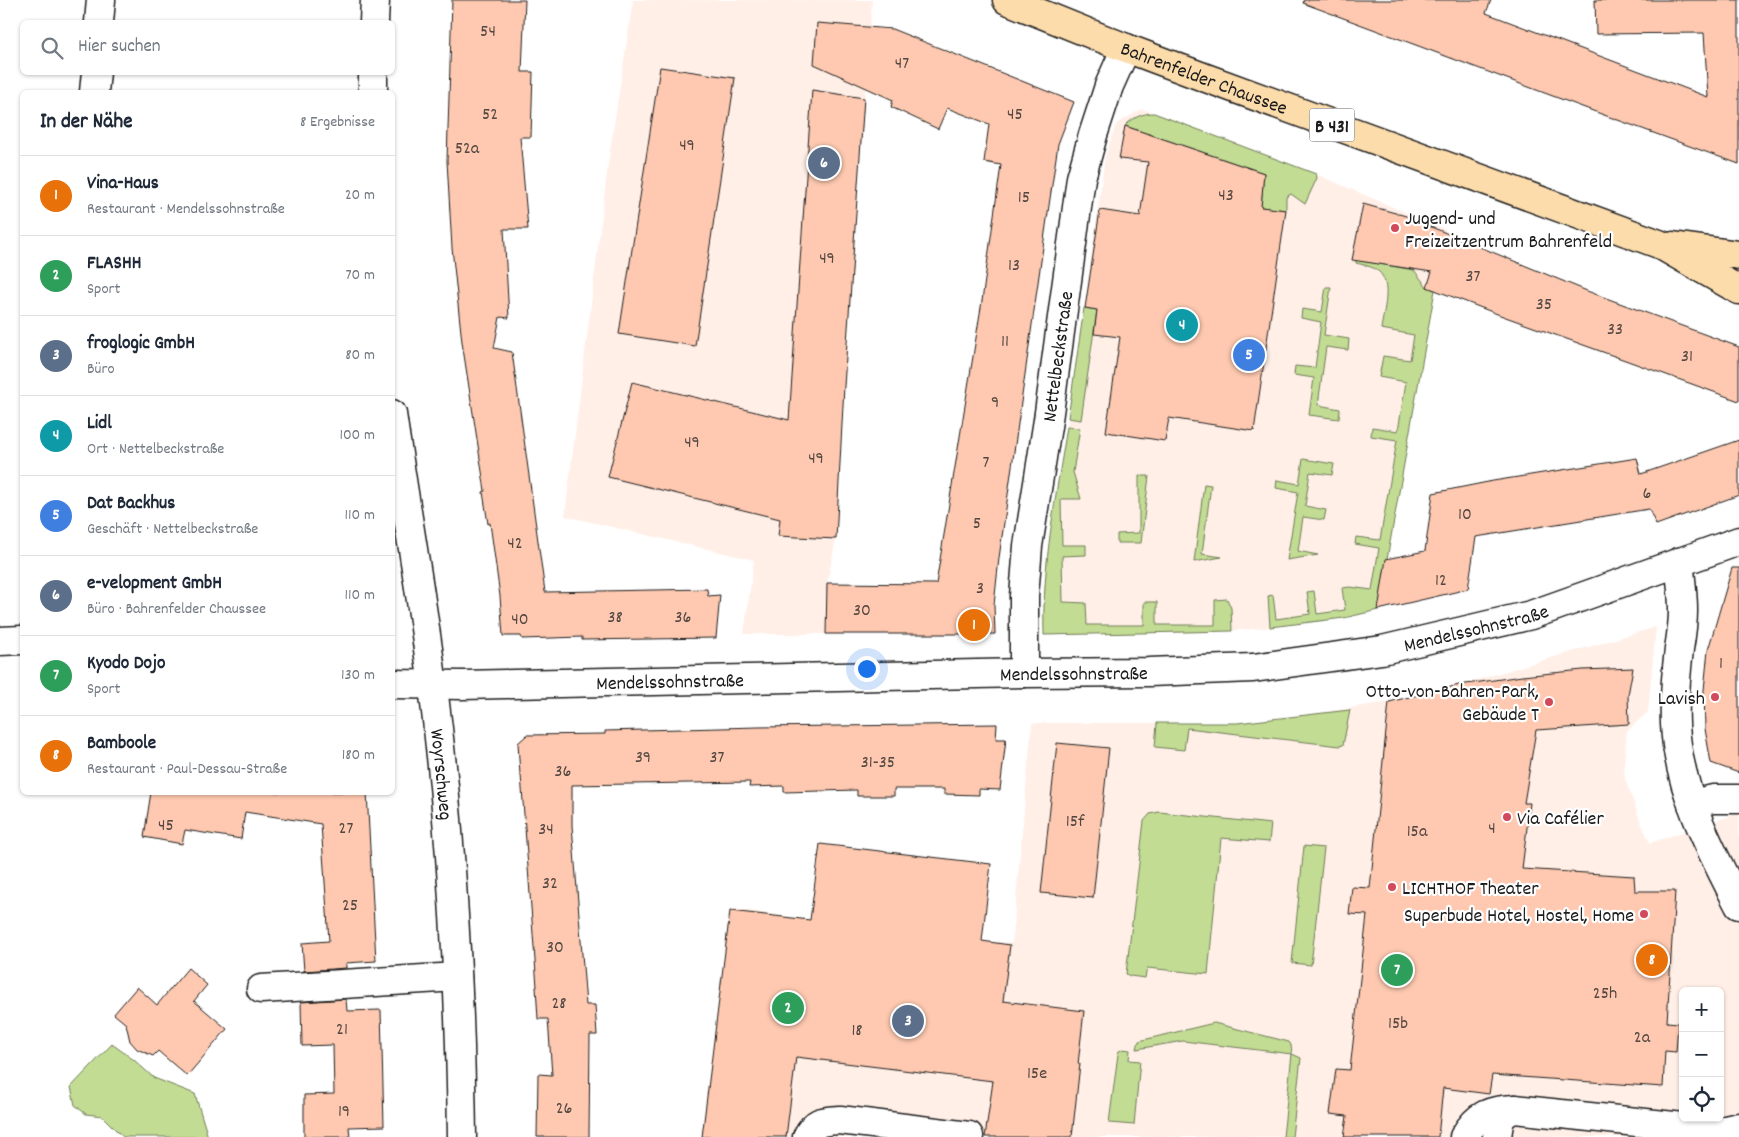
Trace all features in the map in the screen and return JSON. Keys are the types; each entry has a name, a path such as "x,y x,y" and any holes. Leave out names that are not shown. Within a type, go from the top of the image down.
{"main road":[{"name":"Bahrenfelder Chaussee","path":"1007,0 1126,48 1659,244 1739,290"},
{"name":"Bahrenfelder Chaussee","path":"1659,244 1739,255"}],"street":[{"path":"100,20 101,0"},
{"path":"374,20 375,0"},
{"name":"Nettelbeckstraße","path":"1024,673 1024,596 1028,546 1048,420 1081,178 1104,102 1126,48"},
{"path":"94,90 96,75"},
{"path":"373,75 373,90"},
{"name":"Woyrschweg","path":"395,434 433,686 449,843 457,978 462,1137"},
{"name":"Mendelssohnstraße","path":"395,684 433,686 1149,672 1253,668 1382,650 1531,615 1739,541"},
{"path":"1680,562 1684,612 1676,674 1675,726 1682,766 1692,804 1716,863 1739,905"},
{"path":"0,641 20,640"},
{"path":"1692,804 1713,799 1739,798"},
{"path":"261,989 457,978"},
{"path":"1464,1137 1470,1126 1480,1117 1496,1110 1516,1109 1721,1131 1739,1127"},
{"path":"1498,1137 1499,1123 1502,1116 1506,1111 1516,1109"},
{"path":"807,1137 811,1129 822,1121 840,1120 969,1136"}],"shaded area":[{"path":"630,0 872,0 842,413 836,539 827,583 826,634 744,634 754,560 565,516 609,157 633,2"},
{"path":"1142,109 1316,174 1446,230 1427,287 1435,290 1378,610 1344,618 1275,627 1215,632 1044,635 1043,605 1046,565 1105,157 1116,124"},
{"path":"1656,627 1648,712 1627,731 1624,764 1625,779 1650,843 1739,813 1739,1137 701,1137 730,908 810,920 1012,943 1032,723 1237,723 1389,702 1459,685"}],"green space":[{"path":"1154,113 1316,174 1317,178 1305,204 1291,194 1286,197 1286,210 1261,207 1264,173 1125,126 1138,116"},
{"path":"1356,260 1414,270 1427,287 1435,290 1378,610 1344,618 1270,627 1268,596 1273,595 1276,619 1310,614 1307,592 1314,591 1317,614 1345,610 1342,588 1350,587 1372,590 1379,548 1355,544 1356,537 1380,540 1397,440 1371,436 1372,427 1398,431 1406,382 1379,377 1383,356 1410,360 1414,335 1381,329 1386,298 1383,276 1370,267 1356,263"},
{"path":"1326,287 1331,287 1324,335 1349,339 1348,350 1326,347 1318,405 1340,409 1339,419 1309,415 1314,378 1294,375 1295,366 1315,368 1321,322 1301,318 1302,309 1322,312"},
{"path":"1084,308 1097,310 1081,420 1068,418"},
{"path":"1067,427 1080,428 1073,472 1081,499 1061,499 1062,545 1086,545 1086,555 1062,556 1063,602 1086,603 1087,625 1144,625 1144,602 1157,602 1157,625 1215,625 1215,600 1227,599 1231,608 1232,631 1044,635 1047,557"},
{"path":"1303,459 1334,464 1332,475 1310,472 1305,506 1326,510 1324,520 1303,517 1298,551 1318,555 1287,560 1298,492 1276,488 1277,480 1299,484"},
{"path":"1139,476 1149,476 1141,543 1117,543 1117,534 1139,533"},
{"path":"1204,484 1211,485 1202,554 1222,557 1194,562"},
{"path":"1350,710 1343,745 1340,746 1187,728 1184,750 1155,747 1157,723 1237,723"},
{"path":"1159,812 1271,824 1269,842 1221,838 1208,974 1147,968 1145,978 1126,974 1144,821 1150,814"},
{"path":"1304,846 1324,848 1311,965 1292,963"},
{"path":"1214,1023 1289,1042 1292,1054 1183,1041 1137,1049 1139,1041"},
{"path":"112,1044 154,1078 195,1094 208,1137 123,1137 102,1116 86,1114 75,1105 71,1087"},
{"path":"1123,1049 1130,1050 1129,1060 1140,1061 1134,1125 1109,1123 1118,1054"},
{"path":"1292,1054 1301,1058 1292,1137 1283,1137"}],"building":[{"path":"452,0 525,0 522,72 533,72 531,137 520,137 528,229 504,229 509,318 500,317 494,348 512,352 545,592 707,589 708,596 720,595 716,638 582,640 582,637 522,639 521,636 503,636 500,596 490,523 488,524 483,492 485,491 462,342 452,248 447,161"},
{"path":"1304,0 1491,0 1486,13 1708,97 1704,33 1596,34 1595,0 1739,0 1739,164 1303,3"},
{"path":"817,23 892,29 1074,102 1058,144 999,558 994,605 995,634 826,634 827,583 936,584 982,301 1001,165 984,162 989,124 947,108 938,129 891,107 893,100 814,64"},
{"path":"660,67 735,78 695,346 619,334"},
{"path":"812,90 864,98 844,386 836,539 778,536 780,519 608,477 632,382 789,420"},
{"path":"1125,126 1264,173 1261,207 1286,210 1254,431 1169,418 1165,441 1106,432 1120,337 1094,334 1097,310 1085,308 1100,210 1140,216 1148,162 1119,159"},
{"path":"1363,204 1424,221 1424,224 1587,291 1739,347 1739,401 1427,287 1432,272 1352,260"},
{"path":"1739,440 1739,495 1656,525 1649,509 1476,537 1468,589 1378,610 1386,559 1425,551 1433,493 1493,481 1637,458 1641,474"},
{"path":"1732,568 1739,568 1739,773 1711,763 1705,729 1704,690 1708,650"},
{"path":"1633,668 1628,695 1629,724 1536,730 1524,803 1530,803 1522,869 1634,876 1635,891 1675,891 1667,1022 1678,1023 1676,1052 1665,1051 1663,1087 1492,1075 1489,1094 1443,1088 1438,1137 1344,1137 1347,1116 1330,1114 1336,1069 1350,1070 1367,915 1349,914 1352,887 1370,888 1389,702 1459,685 1522,676 1583,670"},
{"path":"997,724 996,739 1006,739 1000,790 979,789 979,795 944,794 944,789 894,789 894,796 857,796 857,790 784,792 784,786 749,787 750,782 572,785 572,825 586,1005 595,1005 597,1035 590,1035 589,1137 537,1137 538,1074 552,1075 548,1019 538,1019 518,743 527,735 605,734 605,731"},
{"path":"1057,743 1109,748 1093,898 1041,893"},
{"path":"151,795 367,795 376,961 346,963 346,968 304,971 302,943 329,941 321,824 245,812 241,839 185,830 182,844 144,837"},
{"path":"820,844 991,864 982,941 1010,945 1003,1001 1084,1011 1072,1137 985,1137 993,1081 796,1057 786,1137 702,1137 730,911 810,920"},
{"path":"188,968 207,985 194,1001 227,1029 187,1076 158,1051 153,1056 137,1049 130,1041 126,1024 114,1014 137,987 157,1005"},
{"path":"346,999 347,1011 381,1010 384,1126 349,1127 350,1137 304,1137 304,1095 334,1094 333,1045 302,1046 301,1002"}],"place":[{"name":"e-velopment GmbH","path":"824,163"},
{"name":"Jugend- und Freizeitzentrum Bahrenfeld","path":"1395,228"},
{"name":"Lidl","path":"1182,325"},
{"name":"Dat Backhus","path":"1249,355"},
{"name":"Vina-Haus","path":"974,625"},
{"name":"Lavish","path":"1715,697"},
{"name":"Otto-von-Bahren-Park, Gebäude T","path":"1549,702"},
{"name":"Via Cafélier","path":"1507,817"},
{"name":"LICHTHOF Theater","path":"1392,887"},
{"name":"Superbude Hotel, Hostel, Home","path":"1644,914"},
{"name":"Bamboole","path":"1652,960"},
{"name":"Kyodo Dojo","path":"1397,970"},
{"name":"FLASHH","path":"788,1008"},
{"name":"froglogic GmbH","path":"908,1021"}]}
